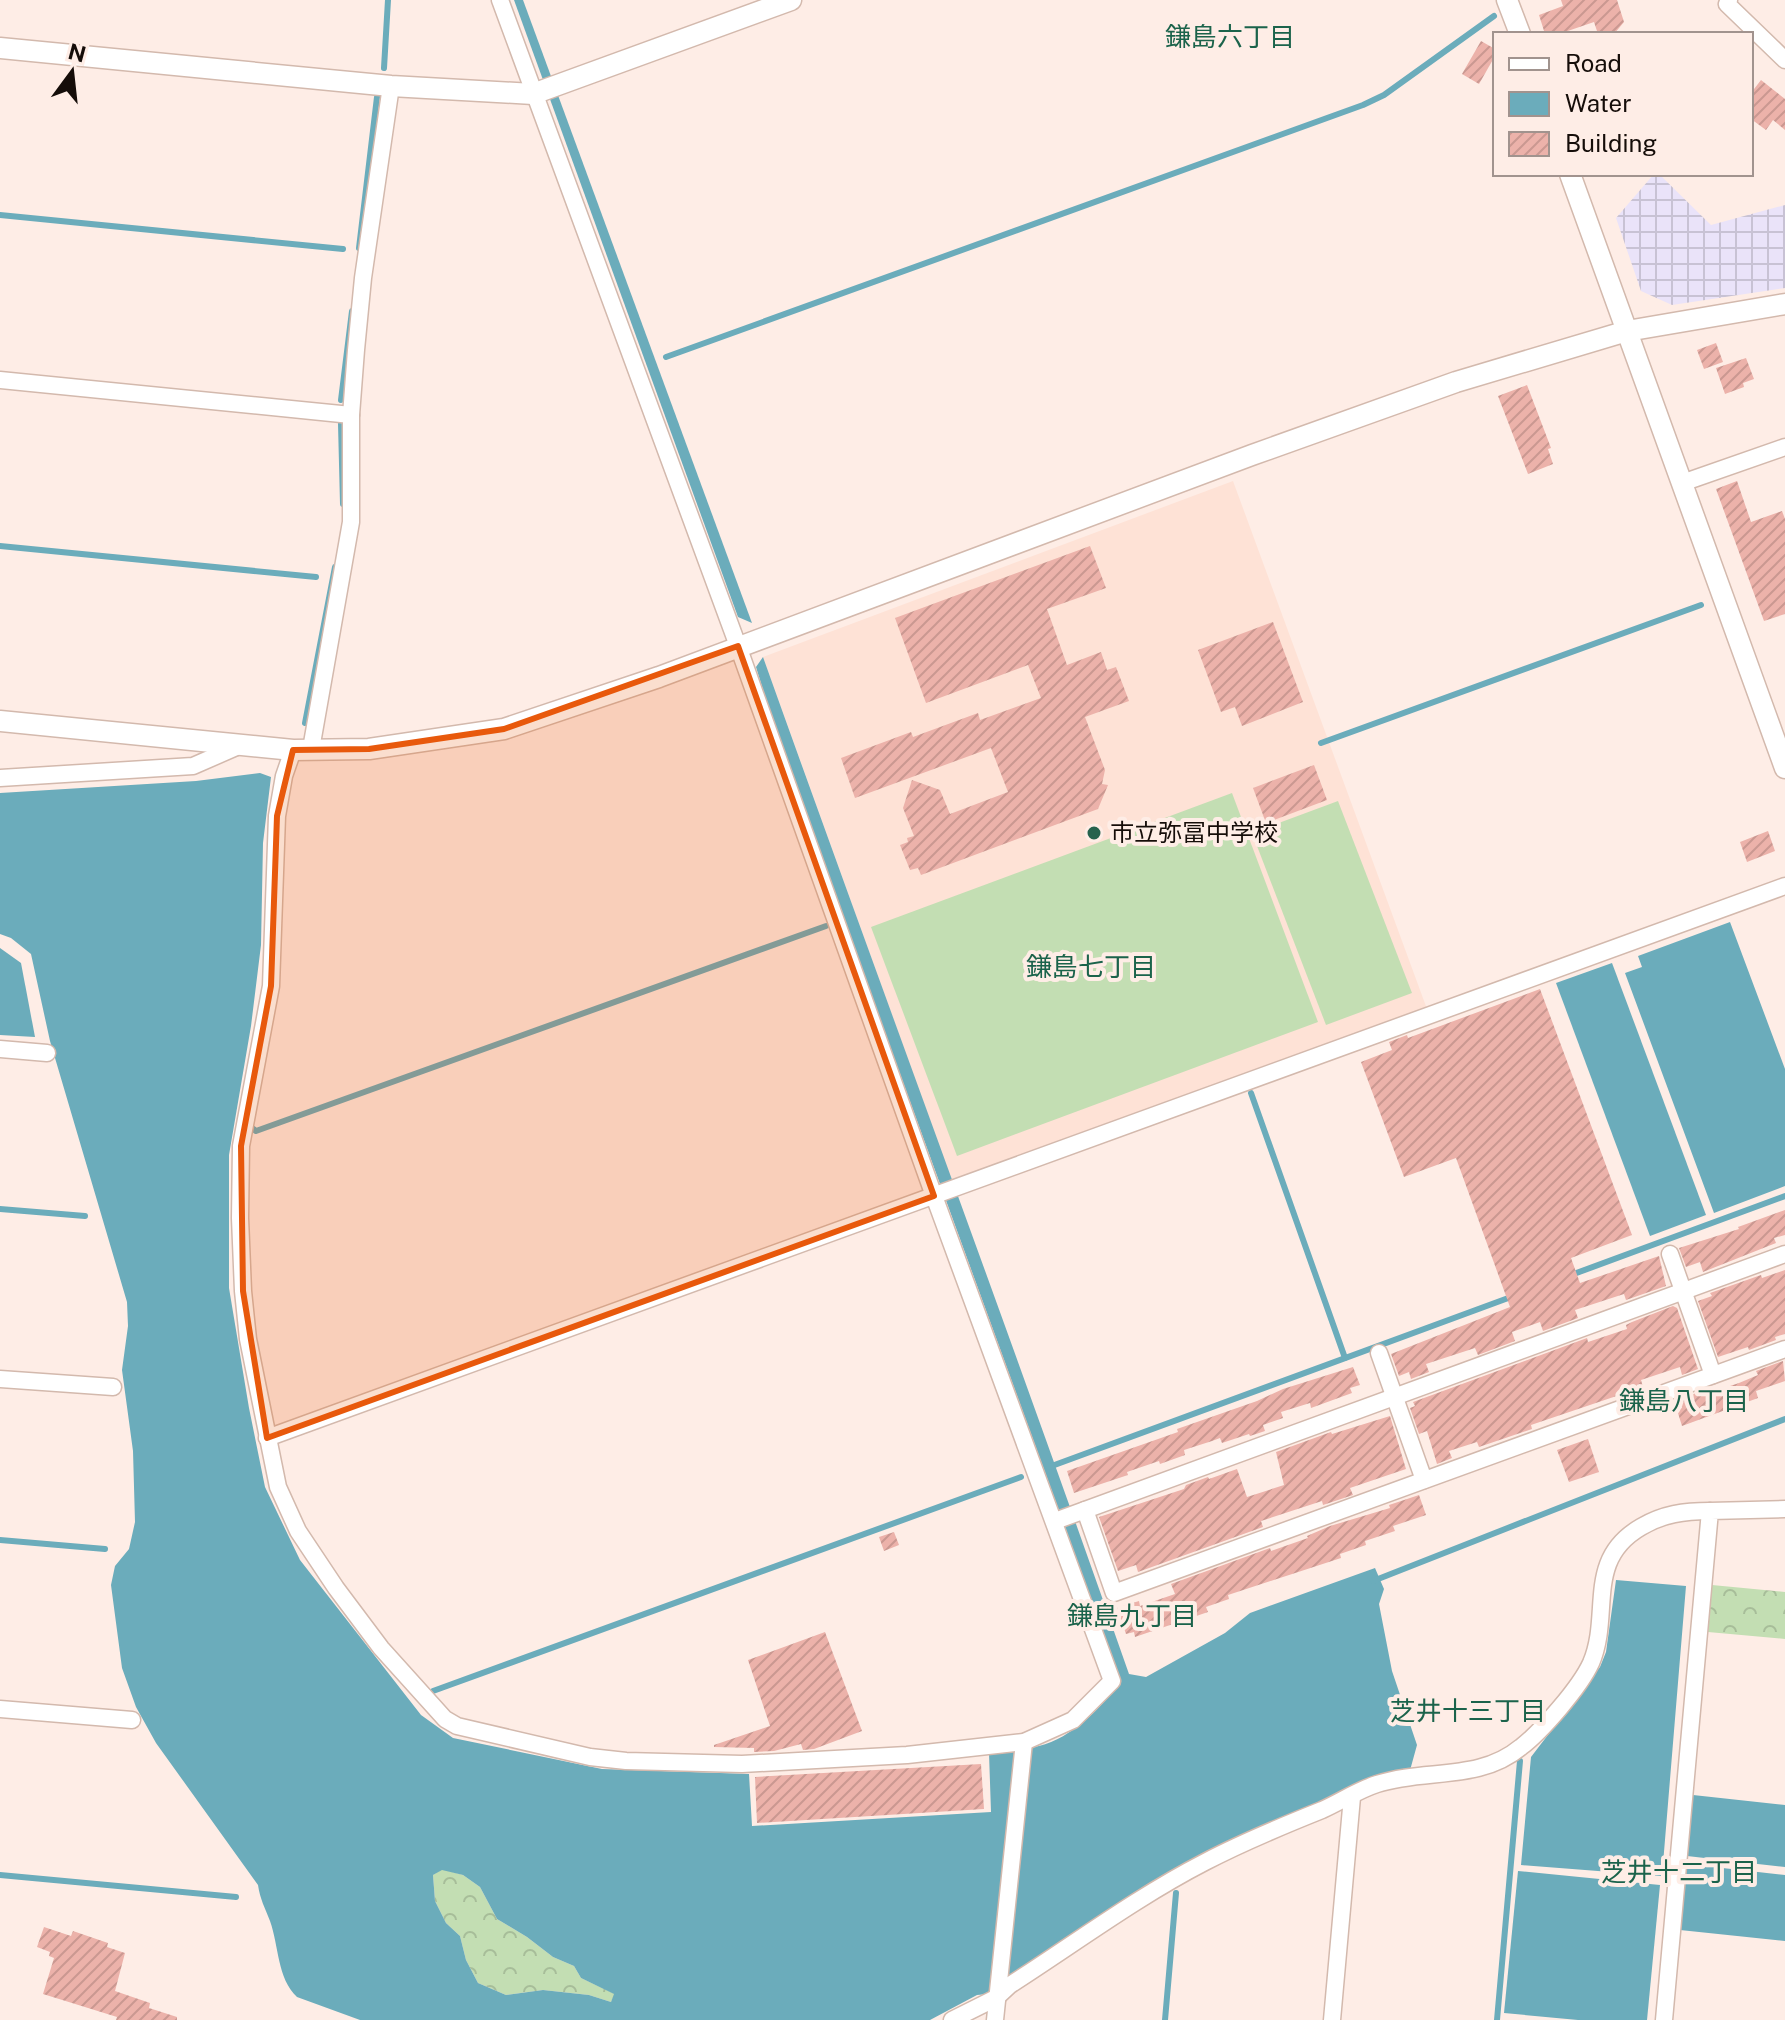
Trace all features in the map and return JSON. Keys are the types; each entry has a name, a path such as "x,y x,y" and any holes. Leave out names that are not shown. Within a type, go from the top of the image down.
{"street":[{"path":"391,86 363,278 351,415 351,522 302,750 284,776 277,816 271,986 241,1146 243,1291 248,1339 278,1487 298,1531 336,1588 381,1648 445,1719 457,1726 590,1757 626,1761 742,1764 907,1755 1024,1744 1073,1720 1112,1681 934,1196 738,646 500,0"},
{"path":"0,48 391,86 533,94 791,0"},
{"path":"1507,0 1519,32"},
{"path":"1729,0 1727,4 1785,60"},
{"path":"1571,176 1785,768"},
{"path":"0,721 302,750 369,749 504,729 659,677 1456,382 1627,331 1785,304"},
{"path":"0,380 351,415"},
{"path":"1682,483 1785,447"},
{"path":"0,778 193,766 242,745"},
{"path":"267,1438 1785,886"},
{"path":"0,1049 47,1053"},
{"path":"1670,1254 1713,1375"},
{"path":"1055,1521 1785,1254"},
{"path":"1082,1511 1114,1593 1785,1349"},
{"path":"1379,1353 1424,1480"},
{"path":"0,1379 113,1387"},
{"path":"952,2020 998,1994 1204,1862 1375,1785 1482,1769 1521,1748 1544,1726 1591,1664 1608,1559 1619,1543 1658,1518 1685,1511 1785,1509"},
{"path":"1664,2020 1710,1511"},
{"path":"0,1709 132,1720"},
{"path":"995,2020 1024,1744"},
{"path":"1332,2020 1352,1797"}],"highlighted area":[{"path":"738,646 934,1196 267,1438 243,1291 241,1146 271,986 277,816 293,750 369,749 504,729"}],"shaded area":[{"path":"1652,176 1661,176 1711,225 1785,205 1785,288 1672,305 1641,291 1616,218"},
{"name":"市立弥冨中学校","path":"1233,481 1427,1009 952,1182 763,657"}],"green space":[{"path":"1232,793 1318,1022 957,1156 871,927"},
{"path":"1338,801 1412,993 1326,1025 1252,833"},
{"path":"1712,1585 1785,1592 1785,1639 1708,1632"},
{"path":"442,1869 463,1875 480,1887 497,1919 553,1957 574,1966 581,1978 615,1994 611,2002 589,1995 543,1990 506,1995 478,1983 466,1960 460,1936 446,1923 435,1901 433,1875"}],"water":[{"path":"514,0 523,0 752,623 738,617"},
{"path":"763,657 1129,1674 1146,1677 1225,1633 1250,1613 1375,1568 1384,1589 1379,1604 1392,1671 1417,1745 1409,1774 1200,1858 988,1994 977,1995 930,2020 360,2020 297,1997 290,1989 258,1885 156,1743 136,1707 122,1668 111,1585 115,1566 129,1549 135,1522 133,1451 122,1370 128,1326 127,1302 50,1041 31,954 11,938 0,934 0,793 196,781 260,773 271,777 263,843 261,945 229,1155 229,1288 265,1487 300,1560 421,1715 453,1738 602,1769 749,1774 752,1826 991,1812 989,1753 1039,1746 1063,1736 1095,1711 1121,1681 778,739 756,667","holes":["442,1870 463,1875 480,1887 497,1919 553,1957 574,1966 581,1978 614,1994 611,2002 589,1995 543,1990 506,1995 478,1983 466,1960 460,1936 446,1923 435,1901 433,1875"]},
{"path":"1730,922 1785,1069 1785,1186 1714,1213 1625,973 1642,967 1638,956"},
{"path":"0,948 21,963 35,1037 0,1035"},
{"path":"1612,963 1706,1215 1650,1236 1556,983"},
{"path":"1616,1580 1686,1586 1662,1876 1521,1865 1531,1757 1600,1667 1606,1652"},
{"path":"1693,1795 1785,1805 1785,1867 1687,1856"},
{"path":"1687,1864 1785,1875 1785,1941 1680,1930"},
{"path":"1518,1871 1660,1885 1647,2020 1578,2020 1504,2013"}],"building":[{"path":"1561,0 1617,0 1624,22 1616,32 1597,32 1594,22 1565,32 1544,32 1539,15 1563,6"},
{"path":"1481,41 1493,48 1493,60 1479,84 1462,74"},
{"path":"1761,80 1785,99 1785,130 1773,120 1766,130 1753,120 1753,90"},
{"path":"1716,343 1723,362 1704,369 1697,350"},
{"path":"1746,358 1754,379 1743,383 1744,387 1725,394 1716,368"},
{"path":"1527,385 1551,448 1548,449 1553,464 1528,474 1498,396"},
{"path":"1737,481 1751,522 1782,511 1785,519 1785,614 1764,621 1716,489"},
{"path":"1090,546 1106,588 1047,609 1067,665 1101,652 1107,670 1116,667 1129,701 1085,717 1105,770 1102,784 1108,785 1098,809 921,875 918,868 910,870 900,845 914,836 903,808 912,780 940,790 950,814 1008,792 991,748 855,798 841,758 911,732 913,737 978,713 980,720 1041,698 1028,665 926,703 895,618"},
{"path":"1273,622 1303,702 1242,726 1235,707 1221,712 1198,650"},
{"path":"1314,765 1327,800 1266,823 1253,788"},
{"path":"1768,831 1775,851 1747,862 1740,842"},
{"path":"1540,989 1632,1235 1571,1258 1580,1283 1659,1256 1666,1286 1626,1300 1624,1294 1575,1310 1578,1318 1543,1331 1540,1322 1512,1332 1515,1341 1478,1355 1475,1348 1426,1364 1429,1372 1411,1379 1409,1372 1399,1376 1391,1354 1510,1307 1456,1158 1404,1177 1361,1062 1392,1050 1389,1042 1407,1035 1408,1038"},
{"path":"1785,1210 1785,1235 1774,1238 1776,1243 1703,1272 1700,1262 1686,1267 1679,1248"},
{"path":"1785,1270 1785,1334 1749,1350 1748,1347 1718,1357 1698,1301 1712,1296 1710,1293"},
{"path":"1673,1306 1677,1308 1698,1369 1682,1375 1680,1367 1641,1380 1643,1387 1531,1425 1532,1429 1479,1447 1477,1442 1449,1451 1452,1458 1437,1464 1427,1431 1419,1434 1410,1408 1415,1406 1413,1402 1587,1338 1588,1342 1627,1329 1626,1325 1632,1322"},
{"path":"1783,1361 1785,1381 1756,1391 1758,1398 1682,1426 1677,1410 1682,1408 1679,1399 1739,1383 1758,1375 1756,1371"},
{"path":"1353,1367 1360,1385 1350,1388 1352,1393 1311,1408 1310,1403 1281,1412 1283,1418 1263,1425 1265,1431 1222,1443 1220,1438 1184,1450 1185,1455 1160,1464 1159,1461 1074,1493 1067,1471 1178,1432 1177,1429 1283,1389"},
{"path":"1390,1416 1406,1469 1350,1488 1353,1495 1323,1505 1322,1501 1261,1521 1263,1527 1138,1572 1136,1565 1118,1571 1099,1517 1237,1469 1247,1497 1284,1485 1276,1452 1331,1432"},
{"path":"1588,1439 1599,1472 1569,1482 1557,1450"},
{"path":"1419,1495 1426,1515 1393,1526 1395,1531 1365,1541 1366,1545 1340,1554 1341,1558 1228,1595 1229,1599 1206,1607 1208,1612 1135,1637 1134,1632 1126,1634 1117,1608 1139,1601 1140,1606 1175,1594 1171,1584 1270,1548 1271,1551 1308,1538 1330,1526 1390,1508 1389,1505"},
{"path":"894,1532 899,1545 884,1551 879,1537"},
{"path":"825,1632 862,1731 814,1749 803,1750 801,1744 754,1752 754,1748 714,1747 770,1726 748,1660"},
{"path":"981,1764 984,1809 757,1823 755,1777"},
{"path":"44,1927 71,1936 73,1931 108,1943 107,1947 125,1953 115,1991 150,2003 149,2008 177,2017 177,2020 116,2020 117,2017 43,1994 54,1958 49,1956 50,1952 37,1947"}],"waterway":[{"path":"384,68 388,0"},
{"path":"666,357 1363,105 1384,95 1494,16"},
{"path":"359,248 377,97"},
{"path":"0,215 343,249"},
{"path":"341,400 352,311"},
{"path":"341,424 343,504"},
{"path":"0,546 316,577"},
{"path":"305,723 335,567"},
{"path":"1321,743 1701,605"},
{"path":"252,1128 256,1131 826,926"},
{"path":"1251,1093 1345,1358"},
{"path":"1571,1275 1785,1196"},
{"path":"0,1209 85,1216"},
{"path":"1049,1467 1511,1297"},
{"path":"1373,1581 1785,1419"},
{"path":"433,1691 1021,1477"},
{"path":"0,1540 105,1549"},
{"path":"1497,2020 1520,1761"},
{"path":"0,1875 236,1897"},
{"path":"1165,2020 1176,1893"}],"place":[{"name":"市立弥冨中学校","path":"1094,833"}],"district":[{"name":"鎌島六丁目","path":"1230,37"},
{"name":"鎌島七丁目","path":"1091,967"},
{"name":"鎌島八丁目","path":"1684,1401"},
{"name":"鎌島九丁目","path":"1132,1616"},
{"name":"芝井十三丁目","path":"1468,1711"},
{"name":"芝井十二丁目","path":"1679,1872"}]}
